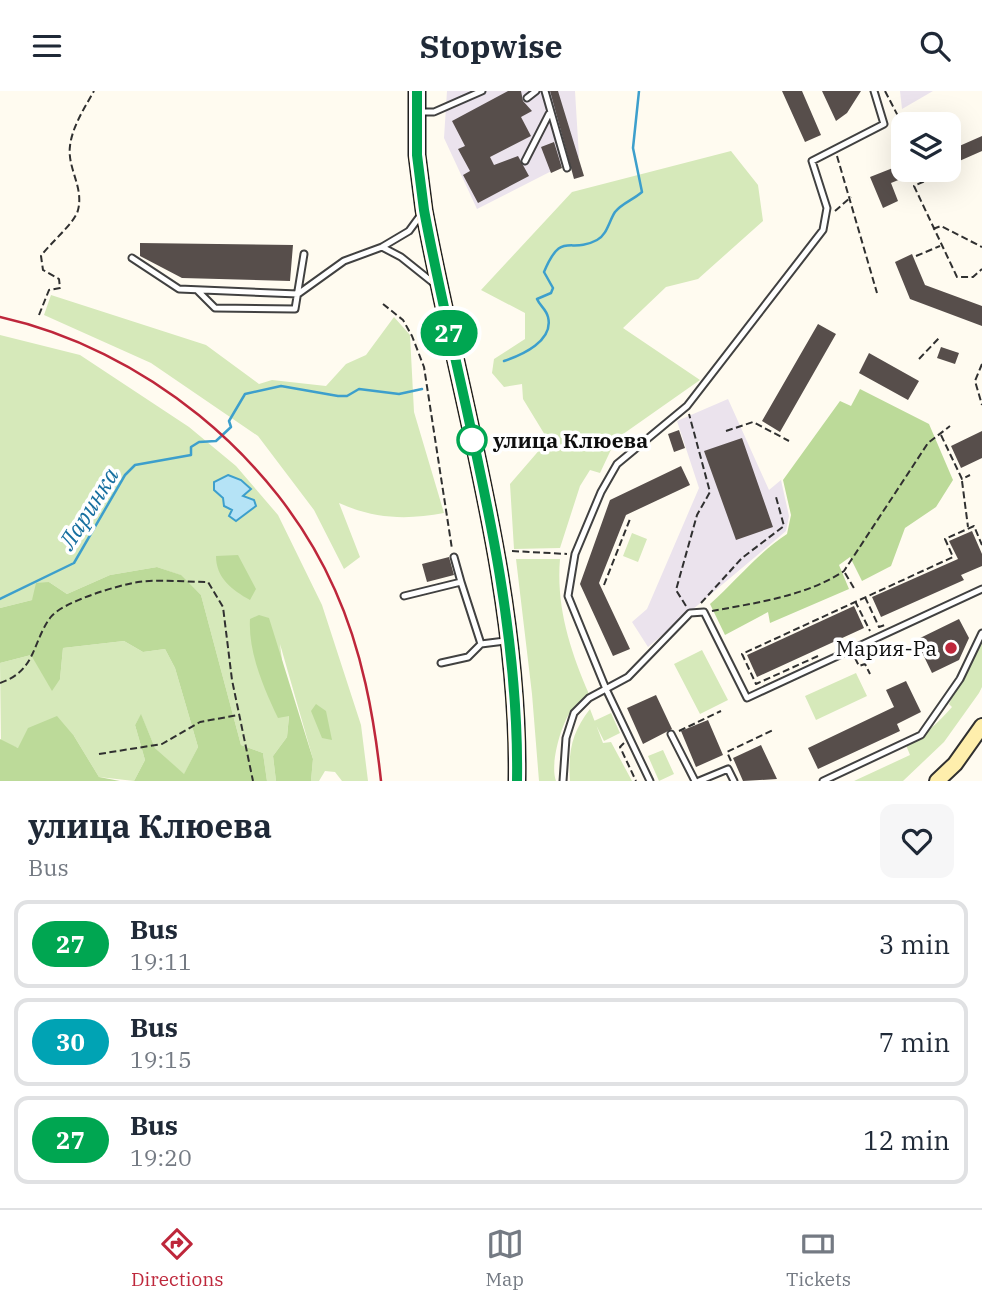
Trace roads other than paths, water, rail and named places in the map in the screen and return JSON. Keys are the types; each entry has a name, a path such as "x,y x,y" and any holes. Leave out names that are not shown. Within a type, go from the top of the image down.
{"main road":[{"path":"417,91 417,155 424,210 481,484 508,641 520,781"}],"street":[{"path":"937,781 955,764 982,726"}],"lane":[{"path":"417,112 434,112 482,91"},
{"path":"527,98 536,91"},
{"path":"545,91 567,168"},
{"path":"650,781 606,689 568,596 575,554 601,492 617,464 687,406 823,230 827,208 812,161 884,124 874,91"},
{"path":"525,161 550,111"},
{"path":"132,258 179,289 298,294 344,261 382,247 410,231 424,210"},
{"path":"382,247 401,257 438,287"},
{"path":"198,291 215,308 295,309 304,254"},
{"path":"454,557 481,644"},
{"path":"404,596 461,582"},
{"path":"563,781 566,738 574,713 589,698 628,677 690,613 704,612 747,698 982,589"},
{"path":"823,781 921,735 960,679 982,633"},
{"path":"441,663 468,657 481,644 508,641"},
{"path":"671,734 697,781 728,769 734,781"}],"water":[{"path":"228,475 241,480 251,489 243,496 254,500 256,506 236,521 229,516 232,510 224,506 223,498 214,490 214,482"}],"waterway":[{"name":"Ларинка","path":"504,361 535,346 546,333 549,326 548,317 537,299 551,293 553,288 544,272 556,251 567,245 587,244 600,238 618,209 642,192 633,148 639,91"},
{"name":"Ларинка","path":"0,599 74,563 125,475 135,465 191,455 191,447 199,442 216,441 231,427 229,421 245,394 281,386 338,396 347,396 359,389 399,394 422,389"}],"railway":[{"path":"0,317 53,332 104,354 153,382 199,415 241,453 278,495 310,541 335,590 353,636 366,684 381,781"}],"place":[{"name":"улица Клюева","path":"472,440"},
{"name":"Мария-Ра","path":"951,648"}]}
